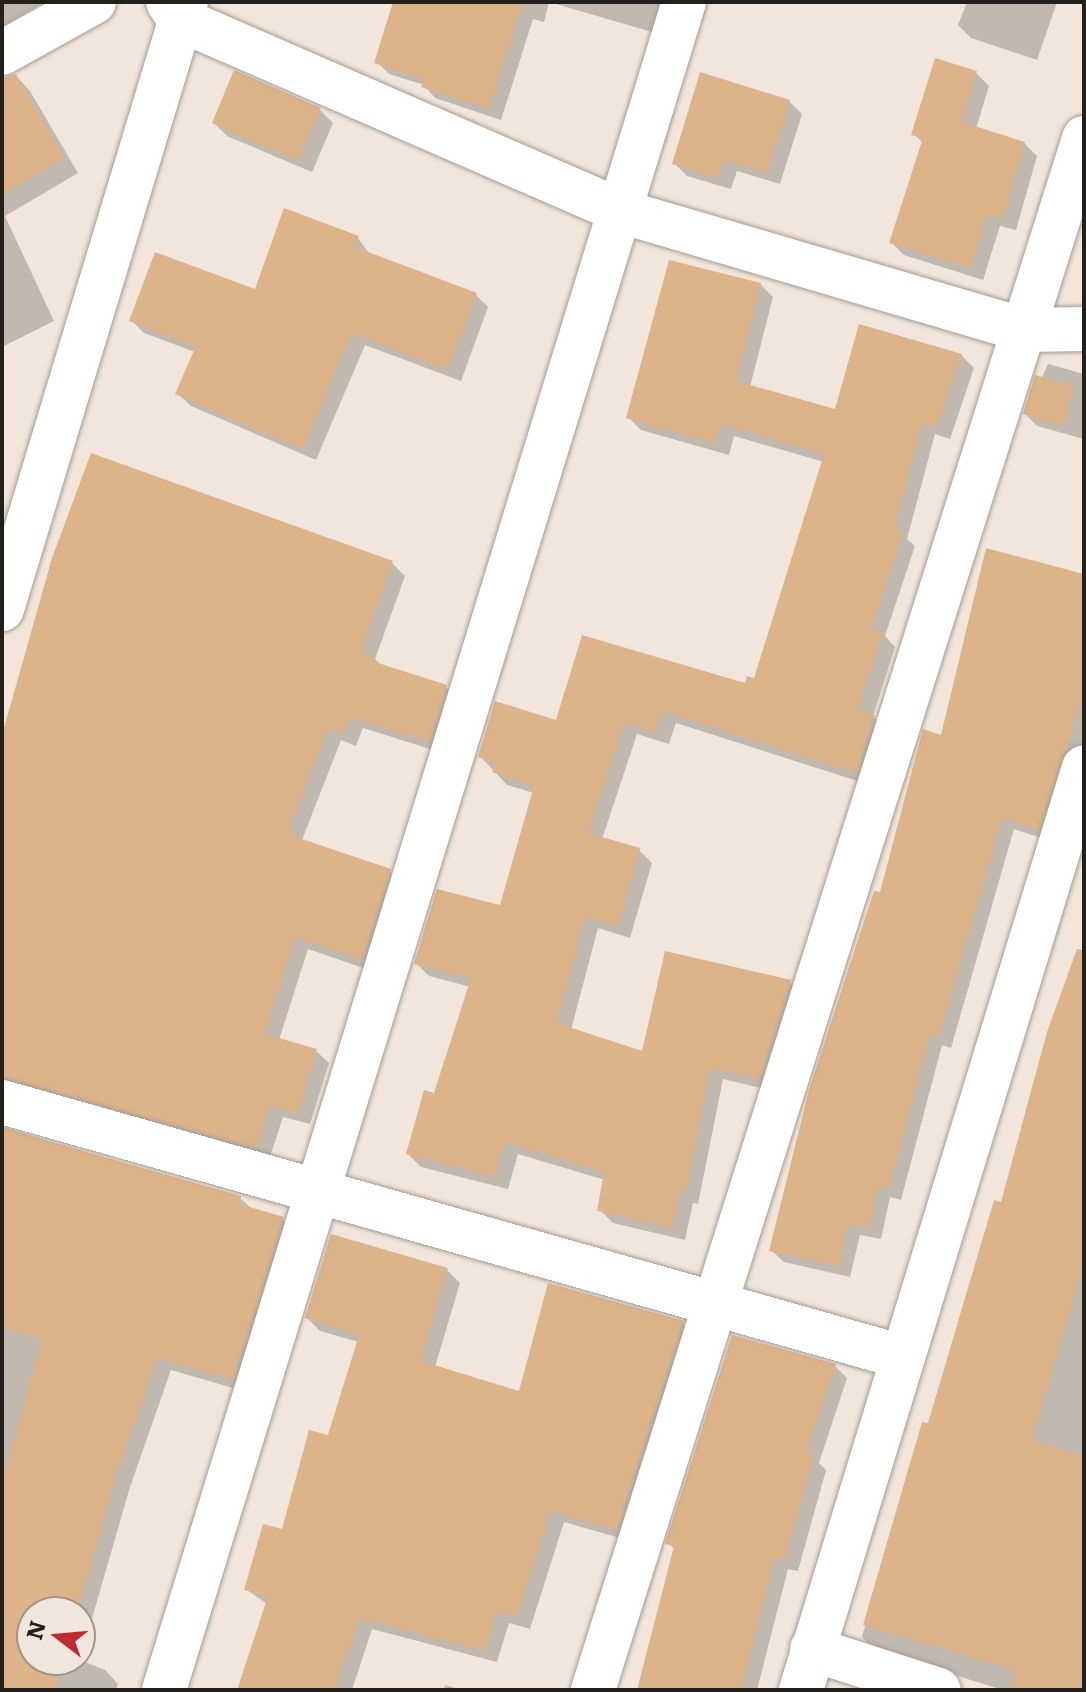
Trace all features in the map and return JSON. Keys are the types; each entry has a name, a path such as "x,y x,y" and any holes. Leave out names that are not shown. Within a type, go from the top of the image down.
{"street":[{"path":"2,53 94,2"},
{"path":"164,1690 314,1193 684,2"},
{"path":"2,609 178,8 620,211 1025,330 1084,329"},
{"path":"593,1690 1084,138"},
{"path":"801,1690 899,1356 1084,767"},
{"path":"2,1102 314,1193 899,1356"},
{"path":"812,1649 939,1690"}],"building":[{"path":"393,2 523,2 489,109 421,87 424,79 374,63"},
{"path":"935,58 977,71 962,122 1025,142 1003,218 987,214 971,268 889,243 923,138 911,135"},
{"path":"234,70 321,108 298,161 212,123"},
{"path":"700,72 790,100 767,173 724,160 718,178 672,164"},
{"path":"16,74 65,158 2,195 2,78"},
{"path":"284,208 359,236 355,247 477,293 448,370 352,333 303,449 175,394 196,346 129,321 155,252 255,289"},
{"path":"669,260 761,283 736,381 835,409 859,324 962,354 937,427 922,423 894,529 903,532 871,628 883,632 858,709 875,715 857,773 663,711 656,732 624,723 588,833 640,848 618,926 585,917 557,1023 642,1051 665,951 791,980 760,1079 710,1068 686,1192 680,1191 673,1228 597,1211 604,1172 505,1142 495,1177 406,1154 424,1090 434,1093 471,978 414,964 437,889 500,905 534,786 492,772 495,763 478,757 495,701 556,720 582,635 745,683 747,676 754,678 824,454 721,424 716,443 626,418"},
{"path":"1035,375 1074,386 1064,426 1023,414"},
{"path":"91,453 393,561 361,650 374,656 372,661 447,685 430,742 350,717 343,734 328,728 289,828 296,830 293,836 391,869 363,960 295,937 265,1034 317,1049 298,1113 270,1105 257,1148 2,1078 2,735 52,558"},
{"path":"986,548 1084,574 1084,691 1066,750 1038,830 1002,818 939,1037 930,1034 889,1189 878,1186 869,1228 848,1224 838,1266 769,1251 809,1090 874,891 880,892 923,729 941,735"},
{"path":"1077,949 1084,950 1084,1263 1032,1440 1084,1456 1084,1690 1010,1690 1015,1670 863,1625 922,1422 928,1423 994,1200 1001,1202 1047,1032"},
{"path":"2,1128 241,1196 239,1204 284,1217 233,1380 158,1358 117,1473 82,1596 16,1596 16,1676 58,1676 54,1690 2,1690 2,1483 42,1339 2,1327"},
{"path":"331,1234 448,1268 421,1361 519,1391 548,1283 684,1321 617,1530 551,1511 517,1617 497,1611 485,1651 360,1618 334,1690 237,1690 268,1596 244,1590 263,1524 282,1529 309,1430 328,1435 359,1335 305,1318"},
{"path":"732,1335 836,1364 806,1453 814,1455 785,1560 775,1557 741,1690 637,1690 674,1546 665,1544"}]}
